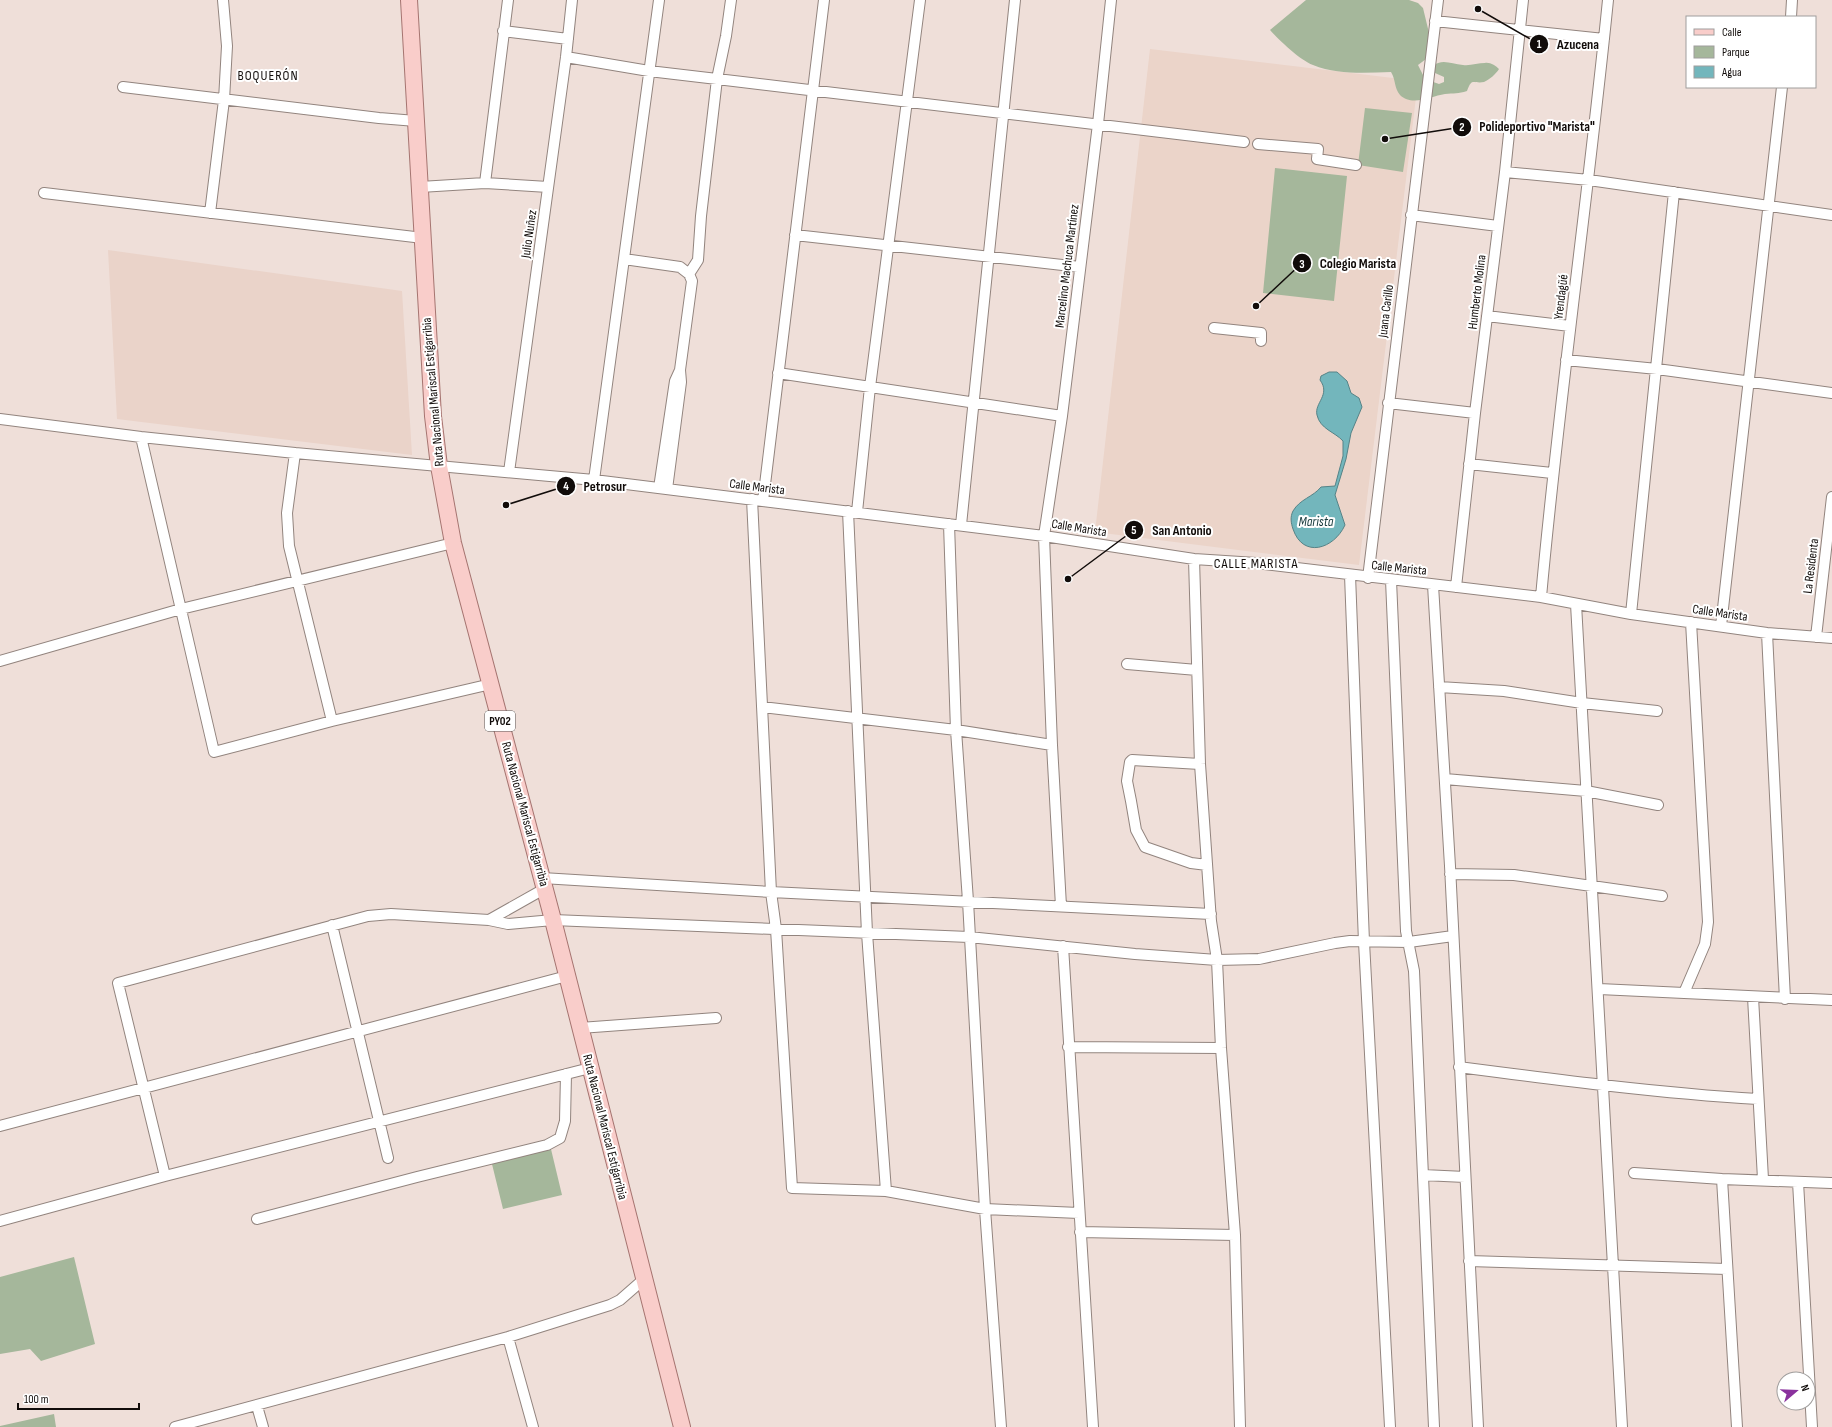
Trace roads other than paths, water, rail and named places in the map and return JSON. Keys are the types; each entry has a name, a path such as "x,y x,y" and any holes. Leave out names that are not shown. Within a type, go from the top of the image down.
{"main road":[{"name":"Ruta Nacional Mariscal Estigarribia","path":"409,0 432,416 439,466 453,543 543,884 554,920 590,1068 682,1427"}],"street":[{"path":"210,213 224,100 227,46 223,0"},
{"path":"484,183 508,0"},
{"name":"Julio Nuñez","path":"509,472 566,57 572,0"},
{"path":"594,480 659,0"},
{"path":"690,274 698,260 701,216 717,79 726,36 731,0"},
{"path":"824,0 778,373 758,500 762,707 771,892 776,929 792,1188 886,1191 985,1209 1079,1213"},
{"path":"886,1191 867,933 856,717 852,512 889,245 920,0"},
{"path":"962,525 973,402 1015,0"},
{"name":"Marcelino Machuca Martínez","path":"1061,906 1052,745 1044,536 1062,416 1098,124 1111,0"},
{"name":"Juana Carillo","path":"1368,578 1438,0"},
{"name":"Humberto Molina","path":"1456,587 1475,413 1505,172 1523,0"},
{"name":"Yrendagüé","path":"1541,597 1552,473 1589,180 1608,0"},
{"path":"1790,16 1792,0"},
{"path":"1435,21 1604,39"},
{"path":"503,31 568,38"},
{"path":"566,57 649,71 1244,142"},
{"path":"123,87 416,122"},
{"path":"1721,626 1750,382 1782,88"},
{"path":"1258,144 1318,149 1318,159 1356,165"},
{"path":"1505,172 1589,180 1832,215"},
{"path":"420,187 484,183 548,187"},
{"path":"1631,614 1674,192"},
{"path":"44,193 422,238"},
{"path":"1411,215 1498,226"},
{"path":"795,235 1080,266"},
{"path":"624,259 680,267 690,274 692,281 680,370 681,382 663,488"},
{"path":"1487,316 1570,326"},
{"path":"1214,328 1261,334 1261,341"},
{"path":"1566,360 1657,369 1832,393"},
{"path":"778,373 1062,416"},
{"path":"1388,404 1475,413"},
{"name":"Calle Marista","path":"0,419 141,437 295,453 594,480 663,488 962,525 1194,559 1256,563 1368,578 1541,597 1631,614 1767,633 1832,638"},
{"path":"141,437 214,752 332,721 490,684"},
{"path":"295,453 287,513 290,546 332,721"},
{"path":"1469,464 1552,473"},
{"name":"La Residenta","path":"1816,637 1832,497"},
{"path":"949,524 956,730 968,901 985,1209 1001,1427"},
{"path":"0,661 181,609 453,543"},
{"path":"1194,559 1200,764 1211,914 1217,960 1221,1048 1235,1235 1240,1427"},
{"path":"1350,575 1364,942 1390,1427"},
{"path":"1391,580 1406,931 1414,971 1434,1427"},
{"path":"1433,585 1445,779 1478,1427"},
{"path":"1576,604 1586,791 1593,886 1622,1427"},
{"path":"1684,993 1705,944 1708,922 1692,622"},
{"path":"1767,633 1785,999"},
{"path":"1127,664 1197,670"},
{"path":"1439,687 1504,690 1582,703 1657,711"},
{"path":"762,707 956,730 1052,745"},
{"path":"1200,764 1132,760 1130,762 1128,781 1136,830 1145,847 1191,863 1207,866"},
{"path":"1445,779 1586,791 1658,805"},
{"path":"1450,874 1514,875 1662,896"},
{"path":"490,920 543,884 866,895 1211,914"},
{"path":"165,1176 118,983 368,916 391,914 490,920 508,924 554,920 969,937 1135,954 1217,960 1259,959 1335,943 1409,942 1453,936"},
{"path":"332,925 359,1032 388,1158"},
{"path":"1063,946 1068,1047 1093,1427"},
{"path":"0,1126 567,976"},
{"path":"1598,989 1785,999 1832,1000"},
{"path":"1753,997 1763,1179"},
{"path":"580,1028 716,1018"},
{"path":"1068,1047 1221,1048"},
{"path":"1459,1067 1604,1086 1758,1099"},
{"path":"0,1221 165,1176 590,1068"},
{"path":"257,1219 547,1145 560,1138 565,1121 566,1074"},
{"path":"1634,1174 1831,1183"},
{"path":"1423,1175 1465,1177"},
{"path":"1722,1179 1737,1427"},
{"path":"1798,1182 1812,1427"},
{"path":"1080,1232 1235,1235"},
{"path":"1469,1261 1727,1269"},
{"path":"175,1427 508,1337 610,1305 620,1300 644,1279"},
{"path":"508,1337 531,1427"},
{"path":"257,1406 263,1427"}],"water":[{"name":"Marista","path":"1329,372 1337,372 1347,381 1351,393 1359,398 1362,407 1351,433 1346,459 1335,495 1345,525 1334,540 1326,545 1311,547 1304,544 1298,538 1293,529 1291,518 1296,507 1321,487 1335,486 1343,456 1343,441 1321,424 1317,415 1324,390 1320,380 1321,376"}],"place":[{"name":"Azucena","path":"1478,9"},
{"name":"Polideportivo \"Marista\"","path":"1385,139"},
{"name":"Colegio Marista","path":"1256,306"},
{"name":"Petrosur","path":"506,505"},
{"name":"San Antonio","path":"1068,579"}],"district":[{"name":"BOQUERÓN","path":"268,75"},
{"name":"CALLE MARISTA","path":"1256,563"}]}
